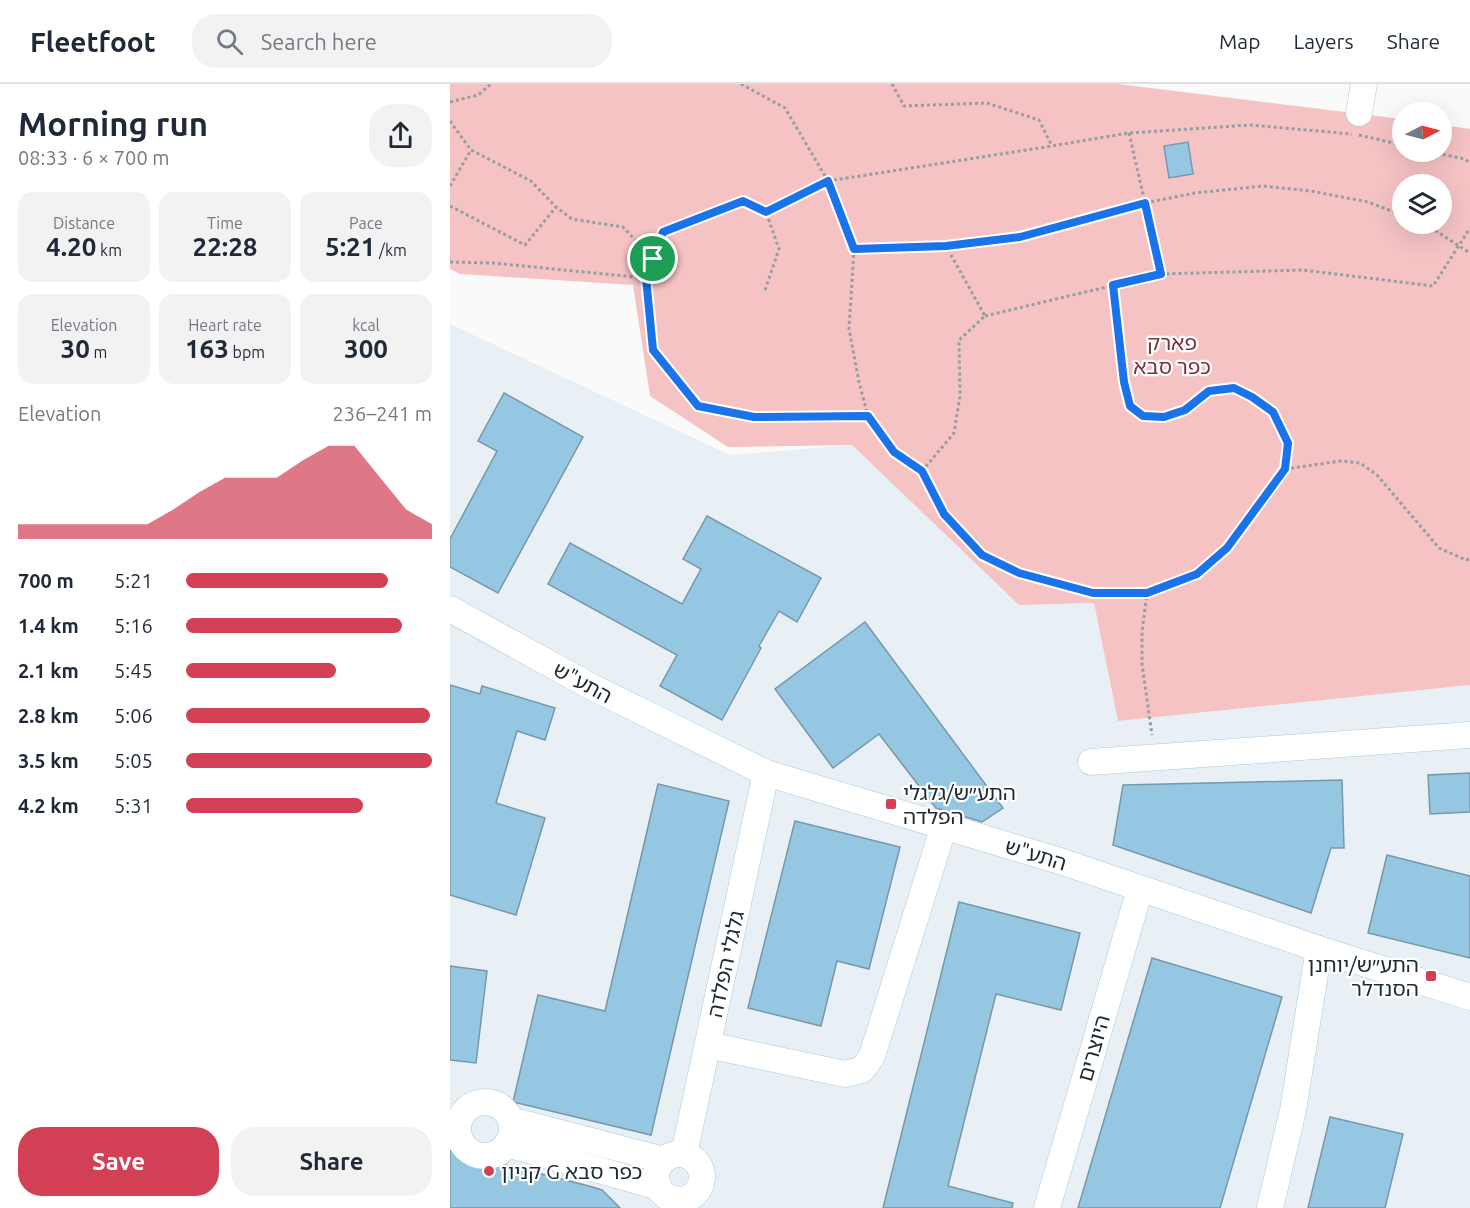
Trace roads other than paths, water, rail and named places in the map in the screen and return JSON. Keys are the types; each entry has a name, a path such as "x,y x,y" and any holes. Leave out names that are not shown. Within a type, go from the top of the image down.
{"street":[{"path":"1359,113 1364,84"},
{"name":"התע\"ש","path":"450,609 590,686 766,773 1060,861 1319,949 1470,997"},
{"path":"1090,762 1470,735"},
{"name":"גלגלי הפלדה","path":"674,1157 708,1045 766,773"},
{"path":"708,1045 845,1074 862,1070 872,1056 944,826"},
{"name":"היוצרים","path":"1047,1208 1140,889"},
{"path":"1270,1208 1293,1110 1319,949"},
{"path":"484,1101 501,1106 507,1112 509,1132 501,1150 485,1156 469,1150 463,1145 460,1137 457,1117 476,1103 484,1101"},
{"path":"509,1132 674,1157 692,1157 701,1169 701,1185 697,1192 684,1200 669,1198 509,1132"},
{"path":"669,1198 656,1180 659,1166 674,1157"}],"place":[{"name":"התע״ש/גלגלי הפלדה","path":"891,804"},
{"name":"התע״ש/יוחנן הסנדלר","path":"1431,976"},
{"name":"קניון G כפר סבא","path":"489,1171"}],"park label":[{"name":"פארק כפר סבא","path":"1172,354"}]}
